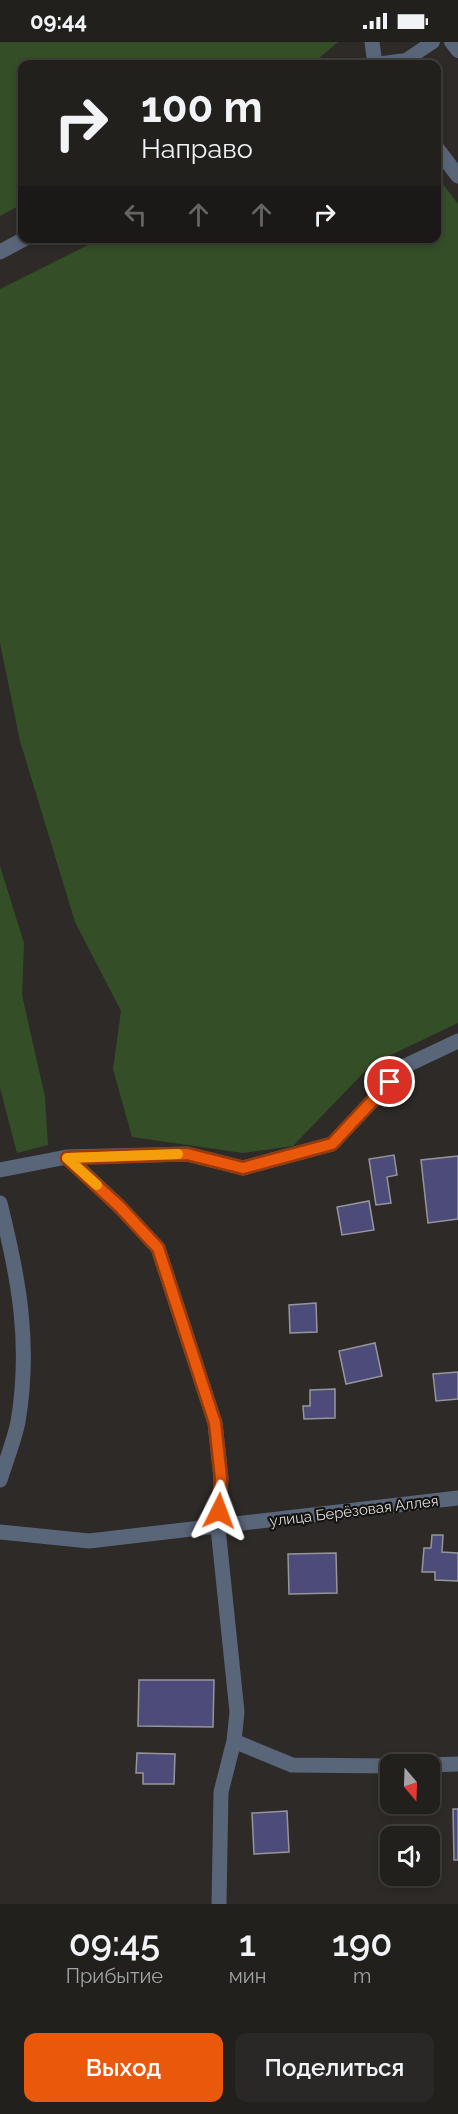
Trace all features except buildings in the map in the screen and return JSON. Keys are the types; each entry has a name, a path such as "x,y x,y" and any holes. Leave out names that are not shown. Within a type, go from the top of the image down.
{"street":[{"path":"372,42 374,60"},
{"path":"441,154 458,176"},
{"path":"0,252 18,242"},
{"path":"0,1170 67,1158 187,1154 243,1168 332,1144 405,1066 458,1041"},
{"path":"67,1158 120,1207 158,1248 215,1423 221,1478 218,1528 237,1712 234,1741 221,1792 219,1904"},
{"path":"0,1203 17,1270 25,1352 17,1424 0,1480"},
{"name":"улица Берёзовая Аллея","path":"0,1532 89,1541 218,1528 458,1498"},
{"path":"234,1741 292,1765 380,1766"},
{"path":"440,1765 458,1764"}],"lane":[{"path":"406,60 433,42"},
{"path":"451,42 458,51"}],"green space":[{"path":"0,42 338,42 317,60 18,60 18,206 0,216"},
{"path":"441,181 458,204 458,1023 372,1064 293,1146 243,1153 132,1137 113,1069 121,1011 75,922 20,741 0,643 0,289 92,243 441,243"},
{"path":"0,866 24,943 22,995 45,1097 48,1145 17,1153 0,1088"}],"slow traffic":[{"path":"97,1185 67,1158 178,1154"}],"route":[{"path":"219,1511 221,1478 215,1423 158,1248 120,1207 67,1158 187,1154 243,1168 332,1144 390,1082"}]}
